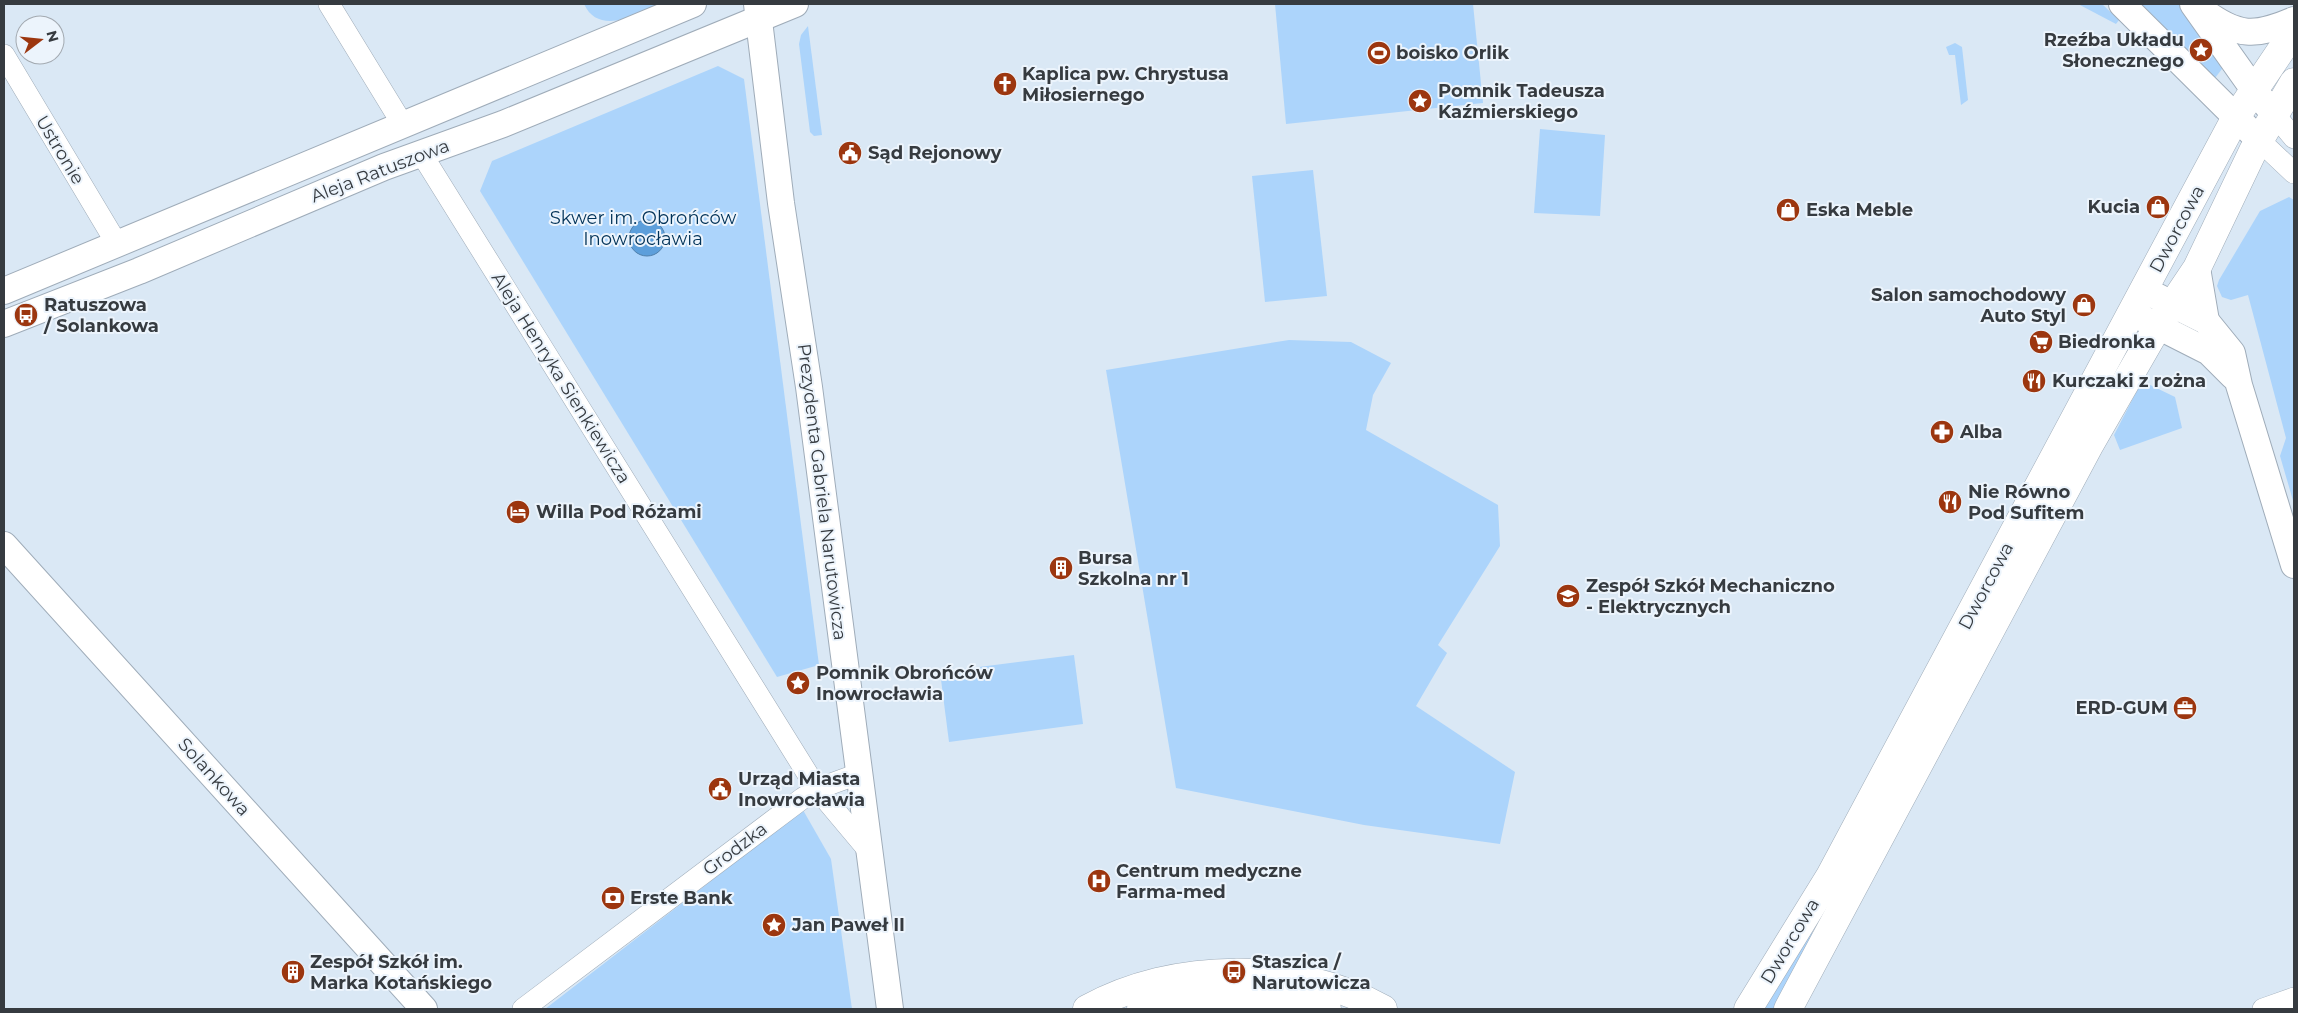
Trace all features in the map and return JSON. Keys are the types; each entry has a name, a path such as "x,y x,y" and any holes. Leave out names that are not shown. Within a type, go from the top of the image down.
{"main road":[{"name":"Dworcowa","path":"1748,1009 1830,876 2236,117 2294,31"},
{"name":"Dworcowa","path":"1788,1009 1992,624 2090,444 2165,315 2197,268 2259,140 2294,82"},
{"path":"1087,1009 1106,999 1150,983 1192,974 1234,972 1274,975 1317,984 1350,994 1383,1009"},
{"path":"1141,1009 1154,1004 1195,996 1222,995 1293,1002 1327,1009"}],"street":[{"path":"329,4 403,125"},
{"name":"Aleja Ratuszowa","path":"4,291 693,4"},
{"name":"Aleja Ratuszowa","path":"4,324 139,270 384,167 502,124 757,12 795,4"},
{"path":"2122,4 2294,173"},
{"path":"2193,4 2216,21 2242,33 2252,34 2273,29 2294,20"},
{"path":"2193,4 2254,90 2294,138"},
{"name":"Prezydenta Gabriela Narutowicza","path":"757,12 781,203 809,387 890,1009"},
{"name":"Ustronie","path":"4,55 117,244"},
{"name":"Aleja Henryka Sienkiewicza","path":"421,153 817,789 869,851"},
{"path":"2197,268 2206,321 2232,353 2238,380 2294,566"},
{"path":"2138,302 2165,315 2209,352 2238,380"},
{"path":"2165,315 2206,321"},
{"name":"Solankowa","path":"4,545 424,1009"},
{"name":"Grodzka","path":"523,1009 608,943 817,789 858,774"},
{"path":"2262,1009 2294,998"}],"green space":[{"path":"584,4 663,4 631,17 609,21 599,19 591,14"},
{"name":"boisko Orlik","path":"1275,4 1473,4 1483,103 1286,124"},
{"path":"2078,4 2102,4 2119,20 2116,24"},
{"path":"2137,4 2179,4 2225,65 2215,78"},
{"path":"808,26 822,135 814,136 810,132 799,44 801,35"},
{"path":"1955,43 1962,47 1968,100 1961,105 1955,55 1949,55 1946,47"},
{"name":"Skwer im. Obrońców Inowrocławia","path":"718,66 744,79 819,665 777,677 480,191 492,161"},
{"path":"1540,129 1605,135 1600,216 1534,213"},
{"path":"1313,170 1327,296 1265,302 1252,176"},
{"path":"2289,197 2294,200 2294,504 2280,456 2286,438 2248,295 2231,300 2222,297 2217,286 2260,211"},
{"path":"1289,340 1351,342 1391,363 1373,395 1366,430 1498,505 1500,546 1438,645 1447,653 1416,706 1515,772 1500,844 1364,825 1176,788 1106,370"},
{"path":"2142,381 2175,397 2182,428 2120,450 2114,435"},
{"path":"1074,655 1083,724 949,742 940,672"},
{"path":"803,810 831,859 852,1009 545,1009"},
{"path":"1809,932 1812,932 1813,935 1774,1009 1763,1009"}],"shaded area":[{"path":"647,220 659,226 665,238 659,250 647,256 635,250 629,238 635,226"}],"place":[{"name":"Rzeźba Układu Słonecznego","path":"2201,50"},
{"name":"boisko Orlik","path":"1379,53"},
{"name":"Kaplica pw. Chrystusa Miłosiernego","path":"1005,84"},
{"name":"Pomnik Tadeusza Kaźmierskiego","path":"1420,101"},
{"name":"Sąd Rejonowy","path":"850,153"},
{"name":"Kucia","path":"2158,207"},
{"name":"Eska Meble","path":"1788,210"},
{"name":"Salon samochodowy Auto Styl","path":"2084,305"},
{"name":"Ratuszowa / Solankowa","path":"26,315"},
{"name":"Biedronka","path":"2041,342"},
{"name":"Kurczaki z rożna","path":"2034,381"},
{"name":"Alba","path":"1942,432"},
{"name":"Nie Równo Pod Sufitem","path":"1950,502"},
{"name":"Willa Pod Różami","path":"518,512"},
{"name":"Bursa Szkolna nr 1","path":"1061,568"},
{"name":"Zespół Szkół Mechaniczno - Elektrycznych","path":"1568,596"},
{"name":"Pomnik Obrońców Inowrocławia","path":"798,683"},
{"name":"ERD-GUM","path":"2185,708"},
{"name":"Urząd Miasta Inowrocławia","path":"720,789"},
{"name":"Centrum medyczne Farma-med","path":"1099,881"},
{"name":"Erste Bank","path":"613,898"},
{"name":"Jan Paweł II","path":"774,925"},
{"name":"Zespół Szkół im. Marka Kotańskiego","path":"293,972"},
{"name":"Staszica / Narutowicza","path":"1234,972"}]}
